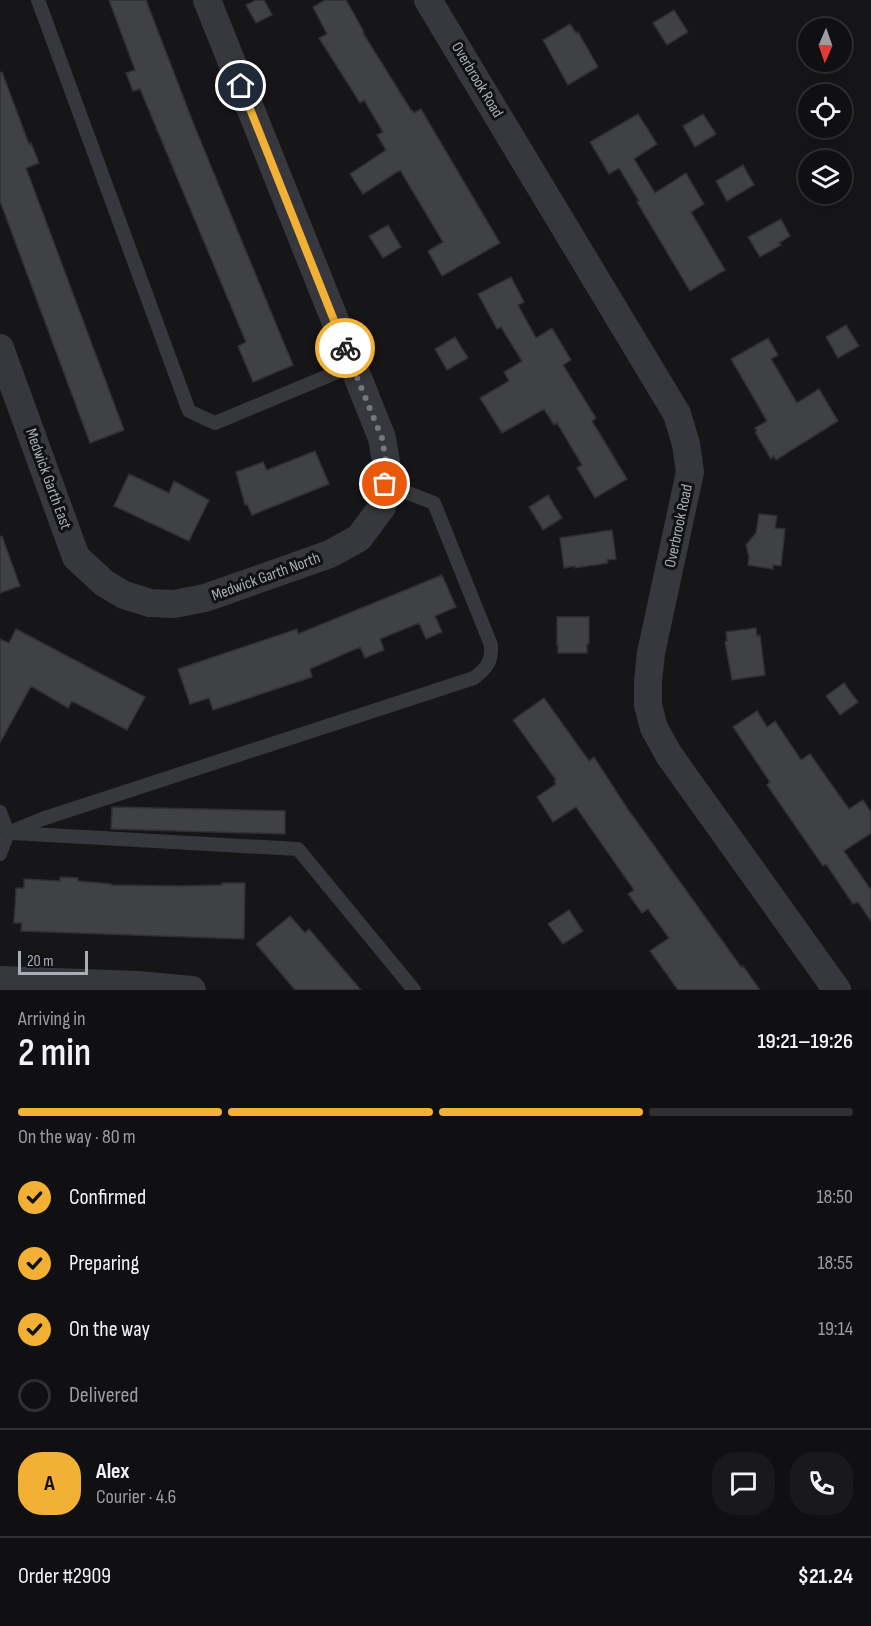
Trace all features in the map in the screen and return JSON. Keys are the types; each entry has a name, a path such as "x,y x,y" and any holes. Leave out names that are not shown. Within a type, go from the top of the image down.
{"street":[{"name":"Medwick Garth North","path":"76,557 104,583 124,595 150,603 174,604 205,598 330,554 359,538 382,507 386,462 382,438 207,0"},
{"name":"Overbrook Road","path":"428,0 677,414 686,444 690,472 651,653 648,705 654,728 669,755 837,990"},
{"name":"Medwick Garth East","path":"0,348 76,557"},
{"path":"0,980 192,990"}],"lane":[{"path":"38,0 189,411 215,423 352,366"},
{"path":"8,833 42,819 474,678 485,669 491,658 491,645 434,503 385,484"},
{"path":"0,812 8,833 0,854"},
{"path":"8,833 298,849 414,990"}],"building":[{"path":"109,0 146,0 194,125 293,365 253,382 238,346 246,342 140,89 133,91 126,73 135,70"},
{"path":"256,0 264,0 272,15 256,23 246,5"},
{"path":"325,0 346,0 363,33 411,110 414,113 421,109 500,243 442,276 428,251 443,242 400,170 363,194 350,174 386,150 377,135 383,132 364,100 360,103 319,38 327,34 313,7"},
{"path":"674,10 688,32 667,45 653,23"},
{"path":"570,24 576,33 578,32 598,67 568,85 543,40"},
{"path":"2,72 29,144 31,143 39,163 26,168 124,430 90,443 0,201 0,73"},
{"path":"638,114 657,144 634,159 655,193 686,173 704,204 691,212 725,270 690,291 619,168 609,174 590,142"},
{"path":"703,114 716,134 695,147 683,126"},
{"path":"743,165 754,185 727,201 716,181"},
{"path":"781,219 790,236 779,243 781,245 760,257 748,237"},
{"path":"388,225 401,247 383,258 369,236"},
{"path":"511,277 524,302 518,305 536,338 552,328 571,360 563,365 596,418 592,421 627,479 595,498 577,468 582,465 557,423 554,425 544,409 502,433 480,398 509,381 504,372 522,361 501,327 497,329 478,294"},
{"path":"846,325 859,346 838,358 826,337"},
{"path":"455,337 468,358 447,370 435,349"},
{"path":"768,338 778,355 771,359 797,403 819,389 838,421 776,460 774,456 771,459 755,432 757,431 755,428 767,421 731,359"},
{"path":"315,451 329,484 252,515 247,504 245,505 236,472 263,462 267,470"},
{"path":"129,474 169,493 174,481 209,500 189,541 114,506"},
{"path":"548,495 562,518 543,530 529,507"},
{"path":"759,514 777,516 775,528 785,529 781,566 773,565 773,569 748,565 746,545 756,533"},
{"path":"612,530 616,559 607,560 608,563 564,568 560,538"},
{"path":"2,536 20,586 0,593 0,537"},
{"path":"442,575 456,607 435,616 442,632 426,639 419,623 380,639 384,650 365,658 360,647 310,669 312,677 213,710 209,698 190,704 178,669 297,629 298,634"},
{"path":"557,617 589,617 587,653 558,653"},
{"path":"756,628 757,636 760,635 765,675 732,680 725,642 727,641 726,632"},
{"path":"16,629 145,697 127,730 72,701 68,708 31,686 0,743 0,639 9,643"},
{"path":"844,683 858,702 840,715 826,696"},
{"path":"544,698 589,761 594,757 627,808 760,990 678,990 650,951 669,938 648,909 642,913 628,894 634,890 576,807 553,822 537,797 556,784 554,781 556,780 513,720"},
{"path":"757,711 767,727 775,721 801,760 810,754 849,809 863,800 871,812 871,833 844,851 871,890 871,921 858,902 853,904 826,864 823,866 767,785 770,782 733,727"},
{"path":"112,807 285,811 285,834 111,829"},
{"path":"60,877 78,878 78,881 111,885 182,886 245,883 244,939 21,931 22,923 14,923 16,888 24,888 24,879 60,881"},
{"path":"569,910 583,931 563,944 548,924"},
{"path":"290,916 305,933 309,929 361,990 295,990 256,944"}],"way so far":[{"path":"345,348 382,438 386,462 385,484"}],"route":[{"path":"241,86 345,348"}]}
